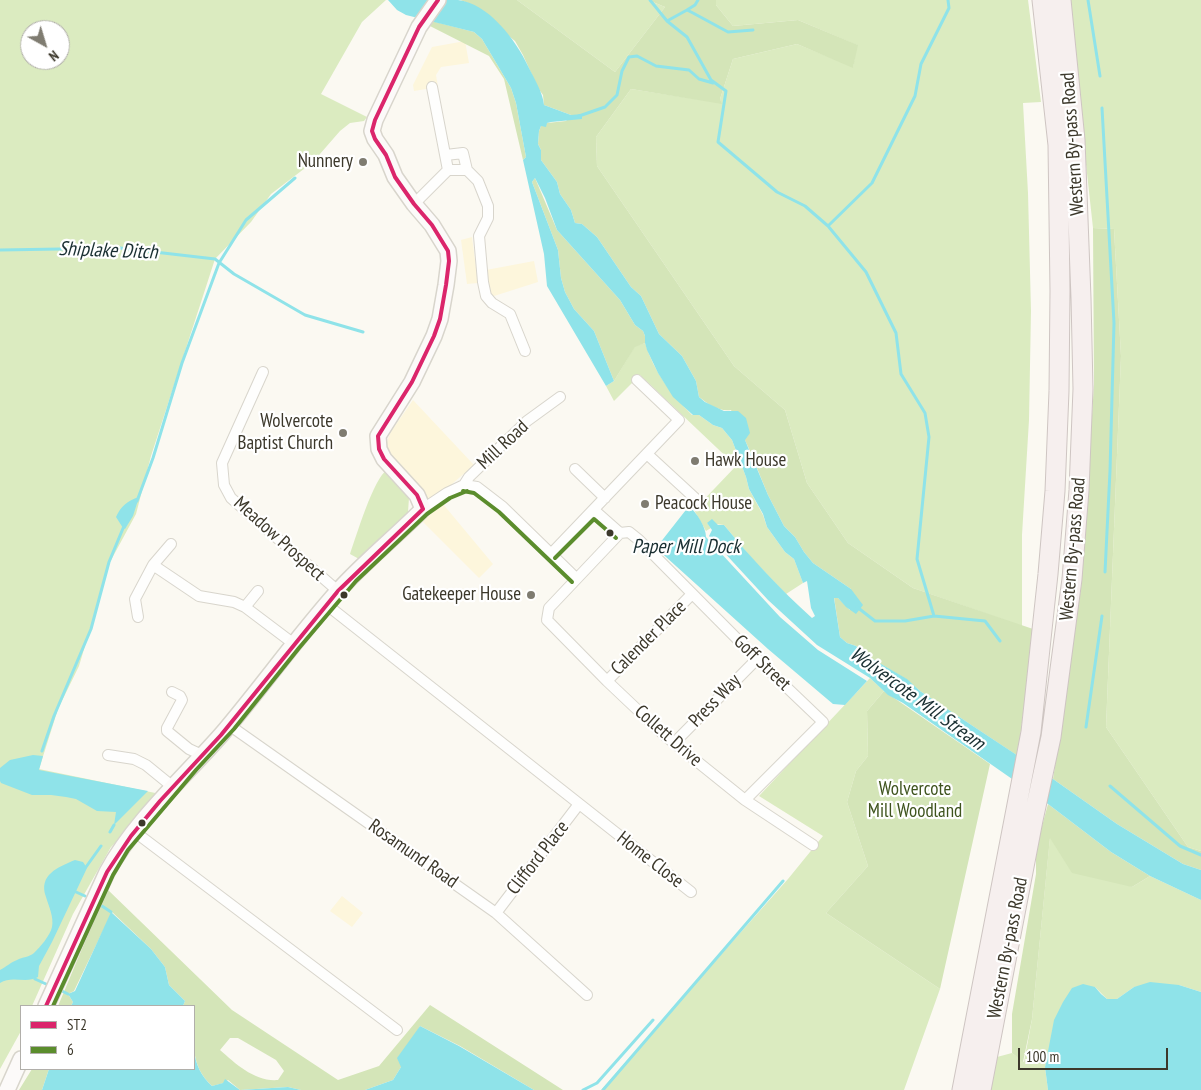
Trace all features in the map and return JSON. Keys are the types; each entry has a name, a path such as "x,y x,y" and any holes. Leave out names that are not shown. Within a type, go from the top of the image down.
{"highway":[{"name":"Western By-pass Road","path":"981,1090 1024,819 1055,490 1059,392 1060,291 1058,145 1042,0"},
{"name":"Western By-pass Road","path":"962,1090 1024,819 1051,737 1072,579 1083,389 1082,298 1075,140 1061,0"}],"street":[{"path":"46,1005 116,855 173,787 229,725 338,591 423,509 417,495 384,459 379,449 378,436 412,382 434,336 440,319 446,285 449,261 448,251 432,225 395,177 372,131 375,120 421,22 438,0"},
{"path":"432,87 448,170"},
{"path":"446,155 463,153 467,170 478,181 488,206 488,218 478,236 486,296 492,304 510,314 525,351"},
{"path":"414,204 448,170 467,170"},
{"name":"Meadow Prospect","path":"263,372 222,462 224,485 231,498 338,591"},
{"path":"552,554 679,420 637,380"},
{"name":"Mill Road","path":"423,509 447,493 464,485 469,477 528,421 560,397"},
{"path":"647,454 698,500"},
{"path":"575,469 605,498"},
{"path":"464,485 477,487 503,507 576,578 620,533 594,510"},
{"name":"Goff Street","path":"620,533 629,532 823,722 745,800"},
{"path":"138,618 135,598 153,564 171,544"},
{"path":"153,564 199,596 234,602 245,607 294,644"},
{"name":"Collett Drive","path":"576,578 574,583 549,608 547,620 607,681 674,743 745,800 813,845"},
{"path":"245,607 258,590"},
{"name":"Calender Place","path":"607,681 692,594"},
{"name":"Home Close","path":"327,604 691,892"},
{"name":"Press Way","path":"674,743 757,659"},
{"path":"172,692 180,696 182,700 167,728 168,731 189,749 202,756"},
{"name":"Rosamund Road","path":"229,725 496,913 587,995"},
{"path":"108,755 134,759 146,765 173,787"},
{"name":"Clifford Place","path":"496,913 579,804"},
{"path":"135,832 397,1030"},
{"path":"7,1090 20,1061"}],"shaded area":[{"path":"465,41 469,63 441,67 436,75 438,87 414,91 413,85 432,47"},
{"path":"472,237 478,283 467,284 461,240"},
{"path":"534,261 538,282 491,297 486,270"},
{"path":"413,400 474,465 430,503 386,451 390,433"},
{"path":"443,504 493,564 479,578 422,521"},
{"path":"342,896 363,913 352,927 330,911"}],"green space":[{"path":"0,0 386,0 362,22 321,94 367,117 364,121 350,123 340,131 313,162 271,194 251,222 215,259 151,456 136,514 110,562 79,666 58,709 39,769 165,795 111,847 73,914 32,1005 20,1005 20,1033 0,1069"},
{"path":"460,0 517,0 615,72 665,7 648,0 716,0 716,5 733,26 798,20 858,45 853,68 797,44 733,59 720,99 722,104 631,89 596,137 597,166 734,366 785,410 807,483 848,543 913,588 1033,629 1018,756 920,691 906,679 840,637 834,597 838,598 850,610 851,589 813,563 795,537 784,526 768,495 731,410 718,409 699,397 696,381 682,356 659,334 641,296 631,287 597,237 582,224 575,223 571,210 560,194 557,182 541,160 541,150 538,144 541,126 547,123 566,121 571,115 544,105 543,95 515,41 468,3"},
{"path":"517,0 648,0 665,7 615,72"},
{"path":"716,0 1028,0 1041,102 1023,103 1028,193 1031,311 1029,420 1022,535 1022,626 913,588 848,543 807,483 785,410 734,366 597,166 596,137 631,89 721,103 720,99 733,59 797,44 853,67 857,45 798,20 733,26 716,5"},
{"path":"1068,0 1201,0 1201,851 1188,847 1106,727 1121,356 1114,229 1093,228"},
{"path":"428,20 474,32 482,39 511,88 516,103 526,157 523,160 504,79 489,56 426,24"},
{"path":"535,178 557,230 620,300 635,325 643,331 645,336 645,343 635,347 614,381 594,331 574,309 565,292 561,278 558,250 532,182"},
{"path":"1093,228 1114,229 1121,356 1106,727 1188,847 1201,851 1201,870 1183,864 1117,824 1053,779 1081,588 1094,384"},
{"path":"645,343 658,373 684,407 692,415 699,415 713,425 722,428 732,440 749,489 763,515 767,527 785,552 794,559 803,583 786,594 754,561 724,525 707,523 711,528 706,531 694,510 736,466 640,375 614,401 606,386 614,381 635,346"},
{"path":"387,470 404,489 409,498 408,512 401,521 359,559 350,554 371,495 382,475"},
{"path":"870,678 884,691 867,711 868,756 856,771 847,802 868,866 826,913 940,989 904,1090 601,1090 788,879 823,836 759,796"},
{"name":"Wolvercote Mill Woodland","path":"884,691 990,764 940,989 826,913 868,866 847,802 856,771 868,756 867,711"},
{"path":"1048,804 1111,852 1150,876 1132,887 1072,873 1050,838 1032,1019 1023,1062 1012,1053 1012,1014 1036,874 1036,848"},
{"path":"1050,837 1132,887 1150,876 1201,900 1201,992 1179,985 1134,987 1117,999 1107,999 1095,987 1050,1046 1045,1067 1048,1090 991,1090 997,1057 1012,1053 1024,1062 1032,1019"},
{"path":"107,889 232,1010 338,1080 379,1066 430,1005 563,1090 534,1090 460,1046 420,1026 393,1080 365,1090 301,1090 288,1087 240,1090 228,1080 212,1086 204,1077 196,1059 195,1005 183,1005 185,1001 169,985 165,967 151,949 112,912 74,991 68,994 73,1002 72,1005 58,1005","holes":["230,1038 238,1038 276,1060 284,1071 278,1080 270,1080 246,1071 220,1050"]},
{"path":"31,1070 49,1070 42,1090 19,1090"}],"water":[{"name":"Wolvercote Mill Stream","path":"388,0 458,0 480,8 500,24 516,45 538,86 544,105 571,115 582,114 582,119 551,122 547,123 546,127 541,126 538,144 541,150 541,160 557,182 560,194 571,210 575,223 582,224 597,237 631,287 641,296 659,334 682,356 696,381 699,397 724,411 738,411 746,418 750,433 745,440 768,495 784,526 795,537 813,563 851,589 863,605 856,614 838,598 834,598 840,637 847,643 856,646 869,657 907,679 920,691 1117,824 1183,864 1201,870 1201,900 1150,876 1111,852 1048,804 903,703 888,695 870,678 817,645 768,600 709,536 712,530 707,523 712,519 718,525 724,525 789,596 812,618 815,616 811,608 807,581 803,583 794,559 785,552 767,527 763,514 749,489 732,440 722,428 713,425 699,415 693,415 673,397 658,373 647,350 643,331 635,325 620,300 557,230 535,178 532,182 558,250 561,278 565,292 574,309 594,331 614,381 606,386 547,286 544,254 523,160 526,157 516,103 511,88 482,39 474,32 406,15 397,10"},
{"path":"139,497 133,516 125,529 116,517 125,504"},
{"name":"Paper Mill Dock","path":"689,506 700,520 706,537 780,617 818,650 867,681 845,705 833,704 768,649 656,548"},
{"path":"33,755 43,756 39,770 148,791 114,825 116,812 97,811 76,799 51,795 32,795 1,783 0,768 10,760"},
{"path":"75,860 83,862 87,868 39,966 38,977 29,980 9,980 0,983 0,970 32,954 47,938 52,927 52,920 44,889 47,877 56,869"},
{"path":"111,912 151,949 165,967 169,985 185,1001 183,1005 72,1005 73,1002 68,994 75,991"},
{"path":"1150,982 1179,985 1201,992 1201,1090 1048,1090 1045,1067 1054,1020 1072,988 1083,984 1095,987 1107,999 1117,999 1134,987"},
{"path":"420,1026 459,1046 534,1090 365,1090 393,1080 401,1067 397,1058"},
{"path":"195,1056 200,1070 212,1086 223,1083 225,1079 240,1090 42,1090 49,1070 195,1070"},
{"path":"288,1087 301,1090 240,1090"}],"waterway":[{"path":"650,0 667,21 687,37 711,80 726,91 718,142 777,192 805,206 828,226 872,183 915,96 921,64 949,8 948,0"},
{"path":"687,10 695,5 698,0"},
{"path":"1088,0 1100,76"},
{"path":"667,21 687,10 728,32 753,30"},
{"path":"579,116 605,107 617,95 622,71 629,57 637,56 656,66 689,70 699,79 713,83"},
{"path":"1102,108 1114,323 1105,572"},
{"path":"137,501 153,458 182,363 219,263 246,220 295,178"},
{"path":"828,226 866,272 896,333 901,374 925,413 929,437 917,559 934,616"},
{"name":"Shiplake Ditch","path":"0,250 120,248 215,259 234,274 305,315 363,332"},
{"path":"42,751 54,716 91,629 109,562 124,526"},
{"path":"857,607 875,621 905,621 934,616 985,621 1000,641"},
{"path":"1086,727 1102,616"},
{"path":"1110,786 1180,846 1201,855"},
{"path":"110,832 114,825"},
{"path":"86,867 101,846"},
{"path":"603,1090 783,881"},
{"path":"76,892 85,896"},
{"path":"102,906 111,912"},
{"path":"35,979 46,984"},
{"path":"62,991 68,994"},
{"path":"583,1090 597,1083 653,1020"}],"transit line":[{"name":"ST2","path":"423,509 417,495 384,459 379,449 378,436 412,382 434,336 440,319 446,285 449,261 448,251 432,225 395,177 386,155 372,131 375,120 419,27 438,0"},
{"name":"6","path":"463,491 474,493 499,512 572,582"},
{"name":"6","path":"53,1005 113,875 128,850 196,770 234,729 356,581 427,514 450,498 467,491"},
{"name":"ST2","path":"46,1005 107,872 131,836 160,801 221,735 338,591 423,509"},
{"name":"6","path":"555,558 594,519 616,538"}],"place":[{"name":"Nunnery","path":"363,162"},
{"name":"Wolvercote Baptist Church","path":"343,433"},
{"name":"Hawk House","path":"695,461"},
{"name":"Peacock House","path":"645,504"},
{"name":"Gatekeeper House","path":"531,595"}]}
